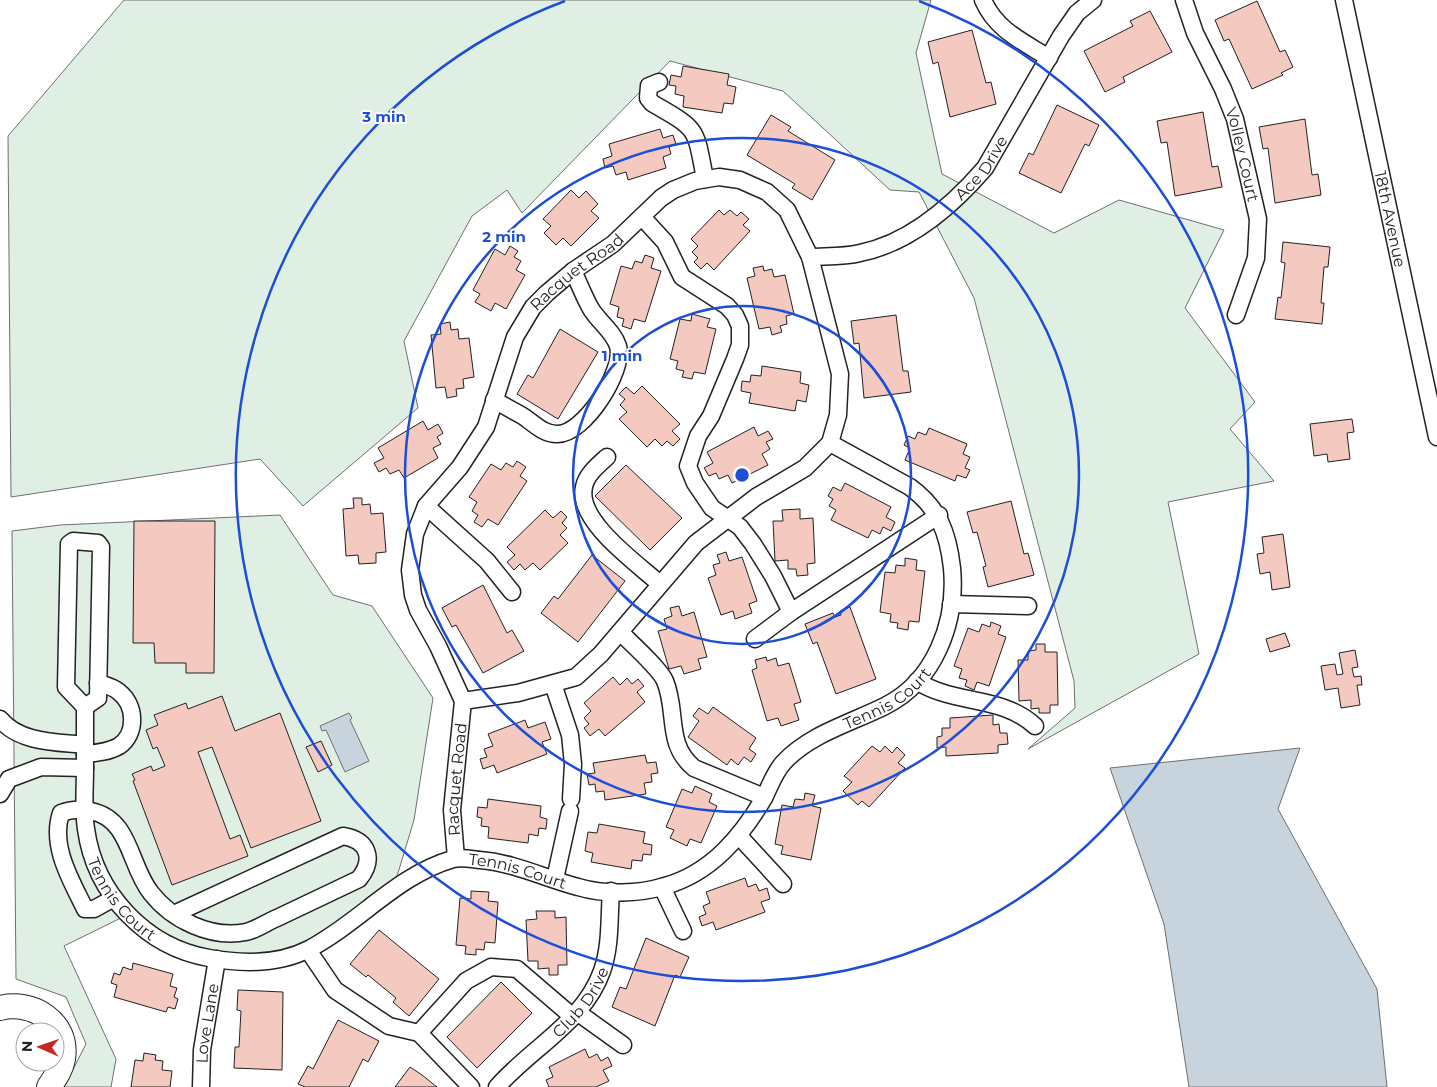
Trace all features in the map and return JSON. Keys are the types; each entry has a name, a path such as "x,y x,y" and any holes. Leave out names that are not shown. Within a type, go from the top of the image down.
{"highway":[{"path":"0,1008 19,1006 30,1008 49,1018 56,1028 62,1039 63,1060 59,1072 49,1087"}],"street":[{"path":"983,0 991,15 1006,32 1049,58"},
{"name":"Ace Drive","path":"810,257 847,255 875,249 914,231 929,221 969,186 986,168 1068,25 1093,0"},
{"name":"Volley Court","path":"1184,0 1195,34 1223,89 1235,120 1258,219 1256,258 1236,315"},
{"name":"18th Avenue","path":"1344,0 1437,437"},
{"path":"659,82 649,86 648,98 652,103 688,124 693,131 705,179"},
{"name":"Racquet Road","path":"456,858 452,810 463,702 413,595 410,570 415,534 426,506 471,453 486,427 509,351 523,322 547,293 573,271 613,244 643,218 661,198 673,190 705,179 730,178 754,185 767,192 787,210 810,257 840,374 838,414 830,443 806,468 726,517 696,543 620,632 576,677 518,693 463,702"},
{"path":"643,218 665,242 682,276 727,306 736,315 740,326 740,345 711,416 698,436 688,466 712,508 740,526 754,544 791,612"},
{"path":"494,400 542,430 558,434 567,433 580,423 603,394 615,368 619,354 618,346 614,337 591,310 573,271"},
{"name":"Tennis Court","path":"85,707 84,810 86,832 93,859 114,898 137,924 163,942 189,954 240,963 261,962 308,950 413,876 456,858 513,865 587,889 636,892 662,887 701,870 719,857 739,836 782,764 815,738 888,705 917,681 937,654 944,635 951,604 953,579 949,544 939,515 910,486 830,443"},
{"path":"607,457 598,465 584,486 584,505 596,526 660,584"},
{"path":"426,506 487,561 512,592"},
{"path":"755,639 791,612 939,515"},
{"path":"73,541 98,543 101,547 98,698 85,707 66,687 69,544 73,541"},
{"path":"951,604 1028,606"},
{"path":"620,632 664,679 670,696 676,743 685,760 694,768 764,797"},
{"path":"917,681 932,691 997,705 1023,715 1035,726"},
{"path":"0,794 8,779 41,767 107,751 118,746 126,739 131,727 133,713 128,702 119,691 98,683"},
{"path":"553,684 570,734 573,764 571,805 555,879"},
{"path":"0,719 4,724 30,738 85,756"},
{"path":"114,898 94,909 86,909 66,869 59,846 59,821 61,813 69,810 84,810 105,814 118,826 150,892 174,914 196,927 223,932 246,932 360,878 367,870 369,858 356,838 343,836 174,914"},
{"path":"739,836 783,884"},
{"path":"662,887 682,932"},
{"name":"Club Drive","path":"497,1087 515,1066 575,1014 591,996 603,969 608,940 611,891"},
{"path":"308,950 335,990 389,1026 419,1033 470,1087"},
{"name":"Love Lane","path":"201,1087 202,1050 217,959"},
{"path":"419,1033 466,981 491,967 517,969 575,1014 623,1045"}],"green space":[{"path":"124,0 931,0 916,53 942,174 1054,233 1119,200 1224,230 1185,308 1255,402 1230,429 1274,481 1168,502 1199,654 1028,749 1075,708 1074,681 974,298 919,192 890,190 783,91 670,61 522,213 507,190 472,216 404,341 418,408 303,506 260,459 11,497 8,136"},
{"path":"280,515 333,595 372,606 433,698 414,820 394,886 277,959 216,964 127,915 64,946 116,1059 111,1087 64,1087 86,1044 66,997 16,979 12,531 60,525"}],"shaded area":[{"path":"349,713 352,718 350,720 369,761 345,772 326,730 322,731 320,726"},
{"path":"1300,748 1278,809 1377,989 1387,1087 1189,1087 1164,924 1110,768"}],"building":[{"path":"1257,1 1280,52 1285,50 1293,67 1281,73 1283,75 1252,89 1229,39 1224,41 1215,20"},
{"path":"1150,11 1172,52 1123,77 1125,82 1105,92 1084,51 1133,26 1130,21"},
{"path":"972,30 986,83 991,82 996,104 950,117 938,62 933,64 928,42"},
{"path":"683,66 729,74 727,85 736,87 733,104 724,103 722,113 683,107 684,96 675,94 676,86 669,85 671,75 681,77"},
{"path":"1057,105 1099,125 1089,146 1085,144 1061,193 1019,173 1029,153 1033,155"},
{"path":"1203,112 1212,167 1218,166 1222,187 1175,196 1167,142 1161,143 1157,121"},
{"path":"771,115 791,127 788,131 835,160 812,200 792,188 795,184 747,155"},
{"path":"1305,119 1312,175 1318,174 1321,195 1275,203 1268,148 1263,149 1259,127"},
{"path":"660,129 663,138 673,135 676,144 669,147 671,154 663,157 666,168 628,180 626,172 616,175 613,166 605,168 603,159 612,156 609,144"},
{"path":"571,190 579,198 586,191 598,204 591,211 599,218 571,246 563,238 556,245 544,233 551,226 543,219"},
{"path":"719,210 724,215 730,210 737,216 741,212 749,219 743,225 750,231 714,270 707,263 701,269 694,262 698,258 692,252 698,246 691,239"},
{"path":"1283,242 1330,247 1328,267 1324,267 1321,303 1324,303 1322,324 1275,319 1278,297 1281,298 1285,263 1281,262"},
{"path":"510,246 518,251 514,257 521,261 516,270 525,275 506,309 495,303 491,311 475,302 480,294 473,290 495,249 505,255"},
{"path":"645,255 654,258 651,268 661,271 645,322 634,319 631,329 622,326 624,319 617,317 619,307 610,304 621,266 632,269 635,261 642,263"},
{"path":"763,266 764,271 772,269 774,277 785,275 794,314 786,316 787,324 780,326 782,332 772,335 770,327 759,329 747,278 755,276 753,268"},
{"path":"692,314 710,319 707,327 716,329 705,374 694,372 692,379 682,377 684,371 676,369 678,361 670,359 680,319 691,321"},
{"path":"896,315 903,371 908,371 911,392 864,398 859,343 854,344 851,321"},
{"path":"450,322 451,330 458,329 459,339 469,338 474,377 463,379 464,388 456,389 457,396 447,398 445,387 436,388 431,335 441,334 440,324"},
{"path":"560,329 598,352 558,419 517,394 528,375 533,378"},
{"path":"762,366 801,372 800,383 809,385 806,402 797,400 795,411 749,403 751,393 741,391 742,381 750,382 751,375 761,376"},
{"path":"642,386 680,424 672,431 680,439 673,446 667,441 662,446 655,439 647,447 619,419 627,412 620,405 625,399 619,394 626,387 634,394"},
{"path":"1352,419 1354,432 1347,433 1350,459 1328,462 1327,454 1314,456 1310,424"},
{"path":"423,421 428,430 438,424 443,433 437,437 441,444 433,448 438,458 404,478 399,470 390,474 386,468 379,472 374,463 384,458 378,448"},
{"path":"754,427 758,436 768,431 773,439 766,442 770,449 762,454 768,465 732,483 728,475 719,479 716,473 709,476 704,468 713,463 707,452"},
{"path":"929,428 967,444 963,454 970,457 965,468 970,470 966,478 957,475 955,481 905,460 910,448 904,445 908,436 915,439 918,432 926,435"},
{"path":"517,461 526,467 520,476 527,481 498,525 488,519 482,527 474,522 478,515 472,511 477,502 469,497 491,464 501,470 506,463 513,467"},
{"path":"626,465 682,518 650,550 595,496"},
{"path":"845,483 891,507 886,517 895,522 891,531 883,527 880,534 872,530 868,538 831,520 836,510 829,506 833,499 828,496 833,487 841,491"},
{"path":"353,498 362,498 362,505 370,504 371,514 383,513 386,552 376,553 376,563 359,564 358,555 346,556 343,509 354,508"},
{"path":"1011,501 1024,554 1028,553 1034,575 988,587 983,567 986,566 977,532 973,533 967,512"},
{"path":"800,509 800,519 813,518 815,563 807,564 808,575 797,576 796,569 788,569 788,560 775,561 773,521 783,521 782,510"},
{"path":"545,510 553,518 561,511 567,517 562,523 567,528 560,535 568,543 540,570 533,563 525,570 520,564 514,570 507,562 515,555 507,547"},
{"path":"134,521 215,521 214,673 186,673 186,663 155,663 154,643 133,643"},
{"path":"1283,534 1290,587 1272,590 1270,572 1260,574 1257,554 1264,553 1262,537"},
{"path":"726,552 729,561 742,557 757,601 749,604 752,613 735,619 733,611 721,615 708,578 716,575 713,565 720,563 717,555"},
{"path":"592,555 625,581 578,642 541,613 554,596 558,599"},
{"path":"905,558 917,560 916,570 925,571 919,622 909,621 908,630 897,628 898,623 890,622 891,614 880,612 885,572 895,573 896,565 905,566"},
{"path":"483,585 507,633 512,630 524,651 483,673 456,625 452,627 442,608"},
{"path":"679,606 682,616 694,612 707,657 698,659 701,669 684,674 681,666 669,669 658,631 667,629 664,619 672,616 670,608"},
{"path":"850,607 876,679 836,694 817,642 813,644 805,624 833,613 835,617 841,615 840,611"},
{"path":"991,622 1001,626 998,634 1006,637 989,686 977,682 974,690 965,686 967,680 959,678 962,669 954,666 968,628 979,632 982,624 990,627"},
{"path":"1285,633 1290,646 1270,652 1266,639"},
{"path":"1036,644 1045,644 1045,652 1057,652 1058,705 1050,705 1050,713 1039,713 1039,708 1031,709 1031,700 1019,701 1018,660 1028,660 1028,651 1036,650"},
{"path":"1355,650 1358,667 1352,668 1354,677 1361,676 1362,685 1357,685 1360,705 1341,708 1338,688 1325,690 1321,666 1335,664 1337,675 1343,674 1339,653"},
{"path":"766,657 767,661 776,658 778,666 789,663 801,702 794,704 799,720 781,726 778,718 767,721 752,670 757,668 755,660"},
{"path":"613,677 620,685 627,678 632,684 638,679 644,686 637,692 645,702 605,736 599,729 590,736 584,728 589,724 584,718 591,711 584,703"},
{"path":"222,696 235,731 280,713 321,821 251,848 212,747 198,752 230,839 240,835 248,856 172,885 132,774 151,766 153,771 165,766 157,747 153,749 146,730 158,725 154,715 186,703 188,709"},
{"path":"713,707 756,738 749,749 756,754 751,762 744,757 738,765 731,759 727,765 688,737 699,721 693,716 699,708 708,714"},
{"path":"993,715 993,725 999,724 1000,733 1007,733 1008,744 998,745 998,753 946,756 946,747 937,748 937,737 942,736 942,728 950,728 950,718"},
{"path":"525,720 528,728 545,722 551,739 542,742 547,754 497,773 494,765 483,769 480,759 487,757 484,749 493,746 488,734"},
{"path":"321,741 332,765 318,772 306,747"},
{"path":"872,746 880,752 885,746 892,753 897,747 905,755 898,763 905,768 869,807 862,801 858,805 843,791 852,782 844,776"},
{"path":"645,755 647,763 656,762 658,773 651,774 652,782 644,783 646,794 605,800 604,791 596,792 595,784 589,785 587,774 595,773 593,763"},
{"path":"695,786 712,794 709,802 717,806 701,843 690,839 687,846 670,838 674,830 666,827 682,789 692,793"},
{"path":"805,793 815,795 812,806 821,808 811,860 781,854 783,846 775,844 782,805 793,807 795,799 804,800"},
{"path":"488,799 541,806 540,817 547,819 546,829 539,828 538,836 529,834 528,843 488,838 489,827 481,826 482,818 477,817 478,807 487,808"},
{"path":"599,824 645,832 643,843 652,845 651,855 643,854 642,861 632,860 631,869 591,862 593,853 585,851 588,832 597,833"},
{"path":"745,878 748,887 756,884 759,891 767,888 770,899 761,902 765,912 716,930 713,922 702,926 699,917 706,914 703,906 710,903 706,892"},
{"path":"471,891 489,892 488,901 498,902 495,943 485,942 484,950 476,949 476,955 465,954 466,946 456,945 460,898 471,899"},
{"path":"536,911 555,911 555,918 566,917 567,965 558,965 558,975 549,975 549,968 538,969 538,961 528,961 526,920 537,919"},
{"path":"379,930 439,979 409,1016 393,1002 396,998 368,975 366,977 350,964"},
{"path":"646,938 689,957 680,977 675,975 655,1026 612,1007 620,987 626,989"},
{"path":"133,963 173,974 170,986 177,988 174,997 178,999 175,1009 168,1007 166,1012 114,997 117,985 111,983 114,973 120,975 123,967 132,970"},
{"path":"501,982 532,1013 477,1068 447,1037"},
{"path":"238,990 283,992 282,1070 234,1068 235,1047 239,1047 241,1011 237,1010"},
{"path":"338,1020 379,1041 368,1062 363,1059 349,1087 305,1087 298,1084 308,1066 313,1069"},
{"path":"585,1049 589,1058 597,1054 601,1061 608,1057 612,1066 603,1070 609,1081 596,1087 549,1087 546,1080 553,1077 549,1067"},
{"path":"144,1053 156,1055 155,1060 163,1061 162,1070 172,1071 170,1087 131,1087 135,1060 143,1061"},
{"path":"410,1067 422,1075 437,1087 395,1087"}]}
